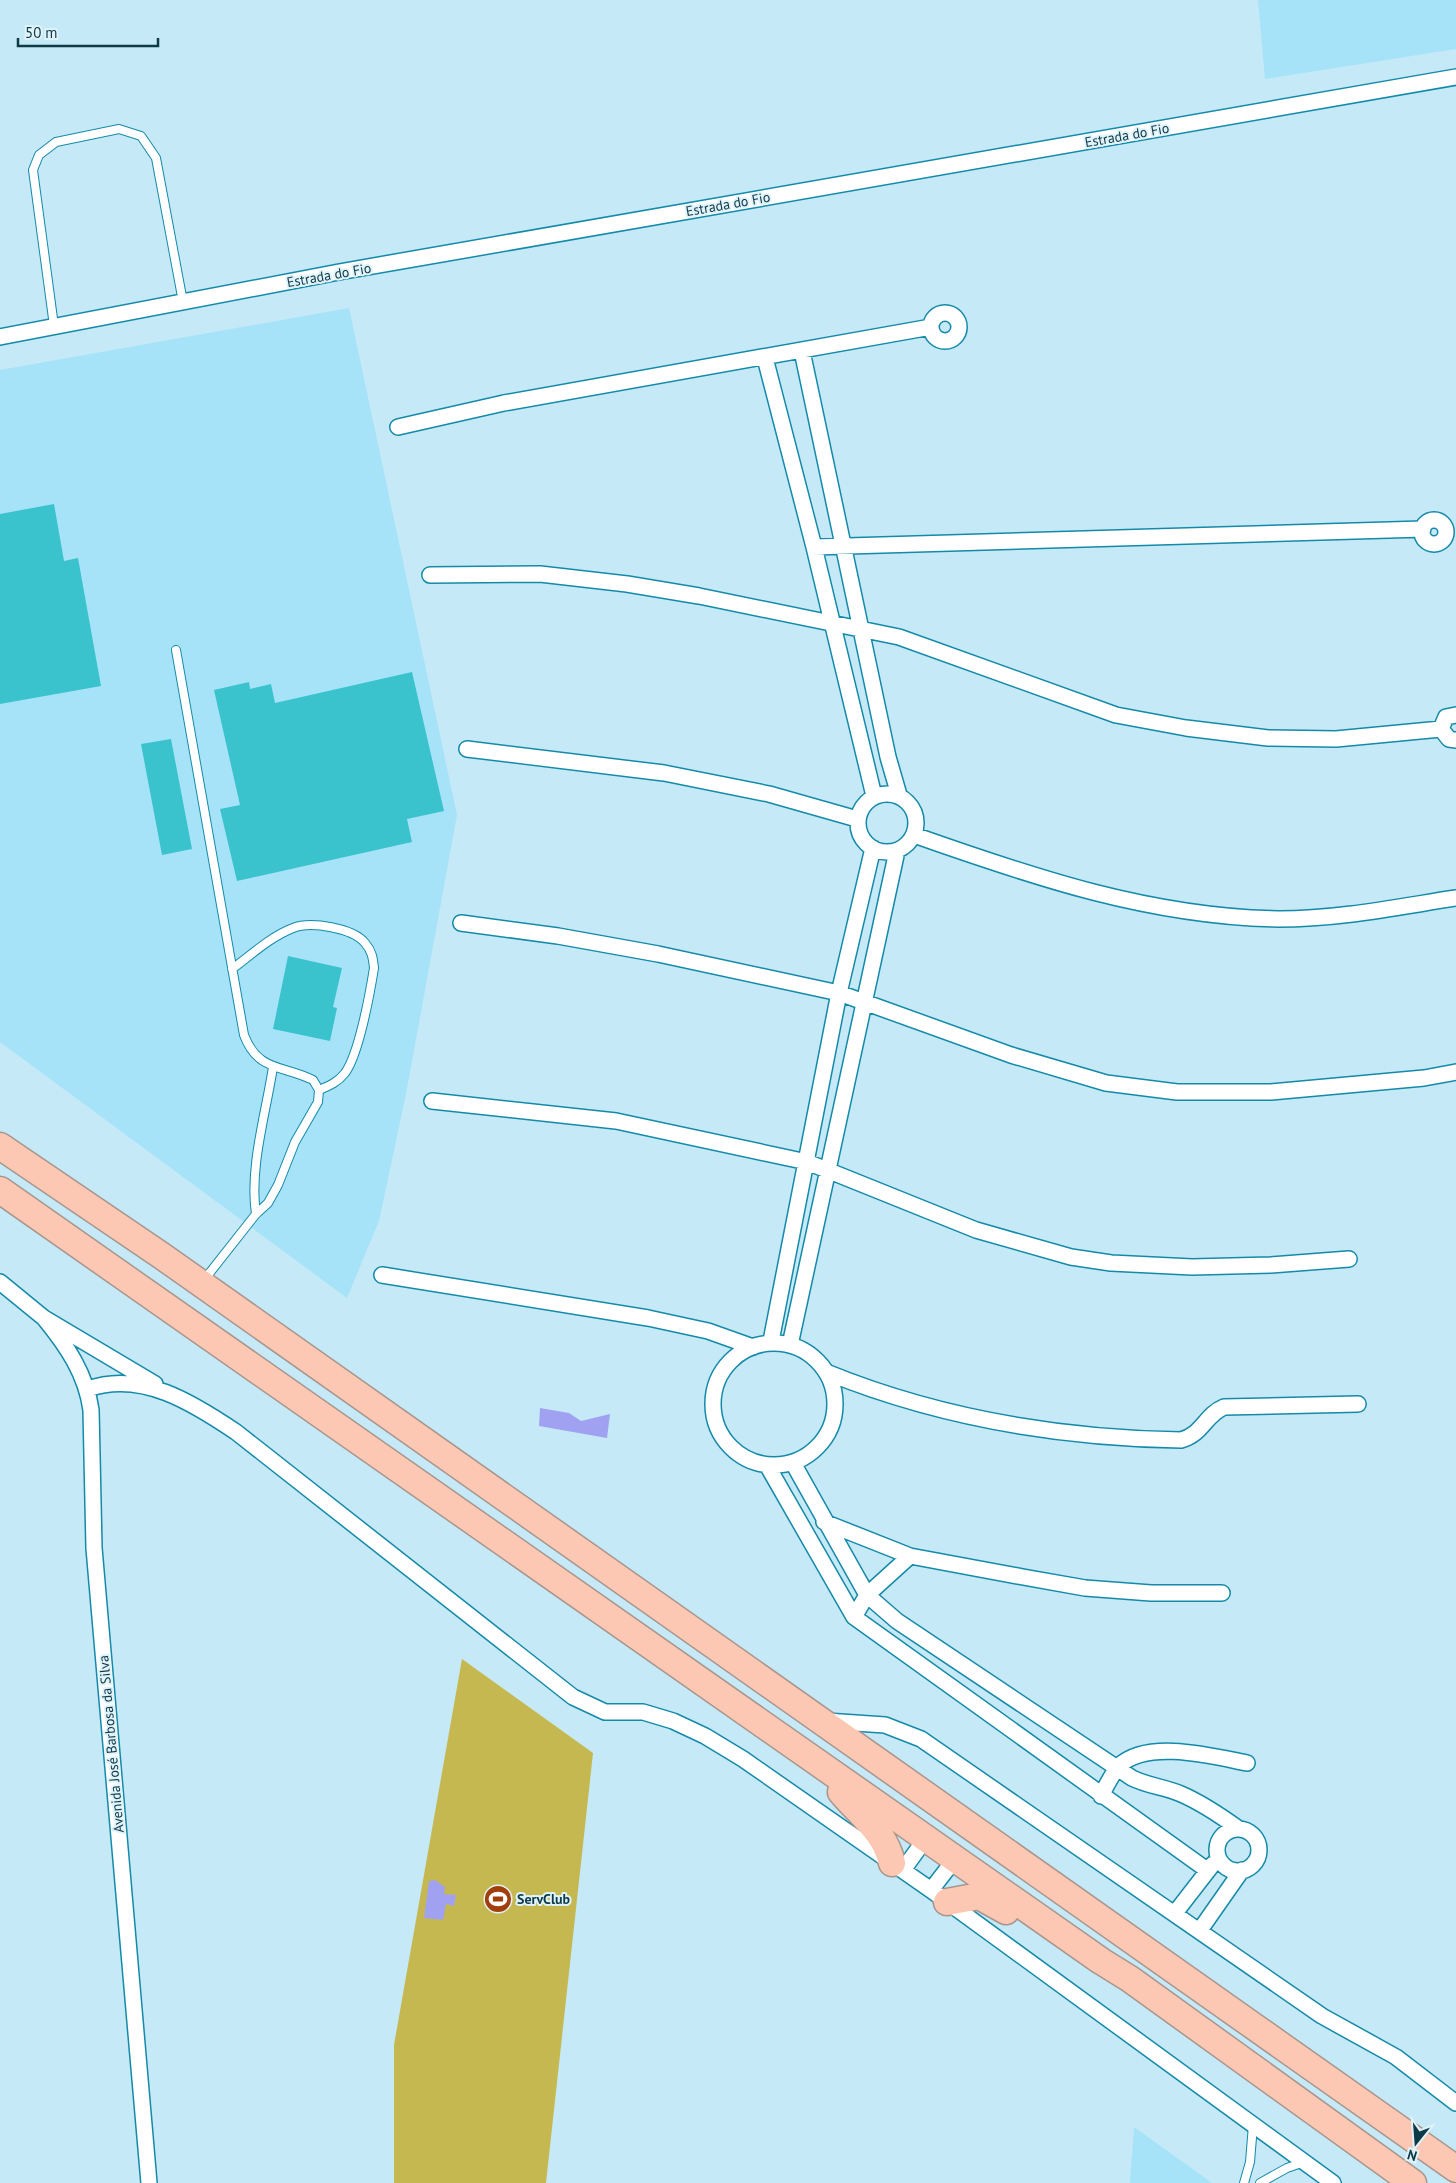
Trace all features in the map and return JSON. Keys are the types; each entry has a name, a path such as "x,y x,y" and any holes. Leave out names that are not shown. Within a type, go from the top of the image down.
{"highway":[{"path":"0,1146 201,1284 818,1721 1456,2169"},
{"path":"0,1190 827,1767 955,1859 1130,1979 1413,2183"},
{"path":"827,1767 836,1785 885,1842 897,1866"},
{"path":"939,1896 973,1895 984,1897 1082,1965 1109,1975 1130,1979"}],"street":[{"name":"Estrada do Fio","path":"0,336 339,272 1456,77"},
{"path":"398,427 504,404 932,327"},
{"path":"802,351 888,757 899,796"},
{"path":"765,358 814,547 874,796"},
{"path":"814,547 1422,529"},
{"path":"430,575 540,574 627,584 699,596 900,637 951,654 1050,693 1116,715 1186,728 1268,738 1336,739 1441,729"},
{"path":"1441,729 1446,717 1456,715"},
{"path":"1441,729 1449,739 1456,740"},
{"path":"467,749 664,773 769,794 857,819"},
{"path":"886,793 899,796 908,802 915,812 917,824 914,835 907,845 897,851 887,852 873,848 862,840 858,830 857,819 860,810 874,796 886,793"},
{"path":"914,835 1027,875 1120,900 1197,914 1279,918 1338,916 1456,898"},
{"path":"771,1341 840,993 873,848"},
{"path":"790,1345 897,851"},
{"path":"461,923 558,936 649,952 840,993 1011,1055 1106,1083 1177,1092 1271,1092 1424,1078 1456,1072"},
{"path":"432,1101 616,1121 807,1162 976,1230 1071,1257 1111,1263 1192,1267 1271,1265 1349,1259"},
{"path":"382,1275 648,1318 708,1331 754,1347"},
{"path":"0,1282 44,1318 171,1394 189,1402 236,1432 573,1697 605,1712 633,1711 653,1714 705,1736 743,1759 939,1896 1333,2183"},
{"name":"Avenida José Barbosa da Silva","path":"44,1318 67,1347 88,1389 91,1410 95,1558 149,2183"},
{"path":"771,1341 790,1345 807,1352 831,1380 836,1398 835,1419 826,1438 812,1453 793,1463 767,1465 753,1462 736,1452 722,1438 712,1399 717,1380 728,1362 744,1350 771,1341"},
{"path":"826,1372 960,1415 1011,1426 1116,1439 1181,1440 1191,1438 1199,1432 1216,1410 1224,1406 1358,1404"},
{"path":"88,1389 114,1383 133,1384 171,1394"},
{"path":"793,1463 824,1522 868,1596 897,1621 1118,1768 1146,1784 1187,1797 1218,1814 1239,1829 1252,1834 1258,1850 1252,1865 1242,1870 1200,1930"},
{"path":"767,1465 854,1617 1101,1796 1207,1870"},
{"path":"824,1522 910,1556 1084,1588 1151,1593 1222,1593"},
{"path":"854,1617 868,1596 910,1556"},
{"path":"818,1721 885,1725 921,1739 1176,1913 1322,2016 1396,2057 1456,2103"},
{"path":"1101,1796 1118,1768 1132,1758 1151,1752 1186,1753 1246,1763"},
{"path":"1239,1829 1230,1830 1221,1837 1217,1848 1218,1857 1222,1863 1231,1869 1242,1870"},
{"path":"897,1866 926,1838"},
{"path":"1176,1913 1218,1857"},
{"path":"939,1896 955,1859"}],"lane":[{"path":"54,326 33,170 39,155 56,142 119,129 141,136 156,158 183,302"},
{"path":"176,650 232,969 248,1046 263,1063 313,1080 319,1090 318,1102 295,1142 278,1185 268,1203 256,1214 201,1284"},
{"path":"232,969 276,936 294,927 314,925 331,928 350,933 364,942 372,954 374,968 353,1056 345,1072 335,1083 319,1090"},
{"path":"256,1214 254,1177 273,1067"},
{"path":"1244,2183 1250,2162 1253,2124"},
{"path":"1260,2183 1287,2168 1304,2162"}],"shaded area":[{"path":"1258,0 1456,0 1456,49 1265,79"},
{"path":"349,308 457,815 406,1094 379,1221 347,1298 0,1042 0,370"},
{"name":"ServClub","path":"462,1659 593,1753 546,2183 394,2183 394,2045"},
{"path":"1134,2127 1212,2183 1130,2183"}],"water":[{"path":"540,1408 569,1413 581,1421 610,1414 607,1438 539,1426"},
{"path":"435,1880 445,1887 444,1894 456,1895 454,1906 446,1904 443,1920 424,1918 429,1881"}],"building":[{"path":"54,504 64,561 78,558 101,686 0,704 0,514"},
{"path":"412,672 444,811 407,819 412,842 237,881 220,809 240,805 214,690 249,682 250,689 271,684 275,703"},
{"path":"171,739 192,849 162,855 141,744"},
{"path":"288,956 342,968 333,1007 337,1008 330,1041 273,1029"}],"place":[{"name":"ServClub","path":"498,1899"}]}
